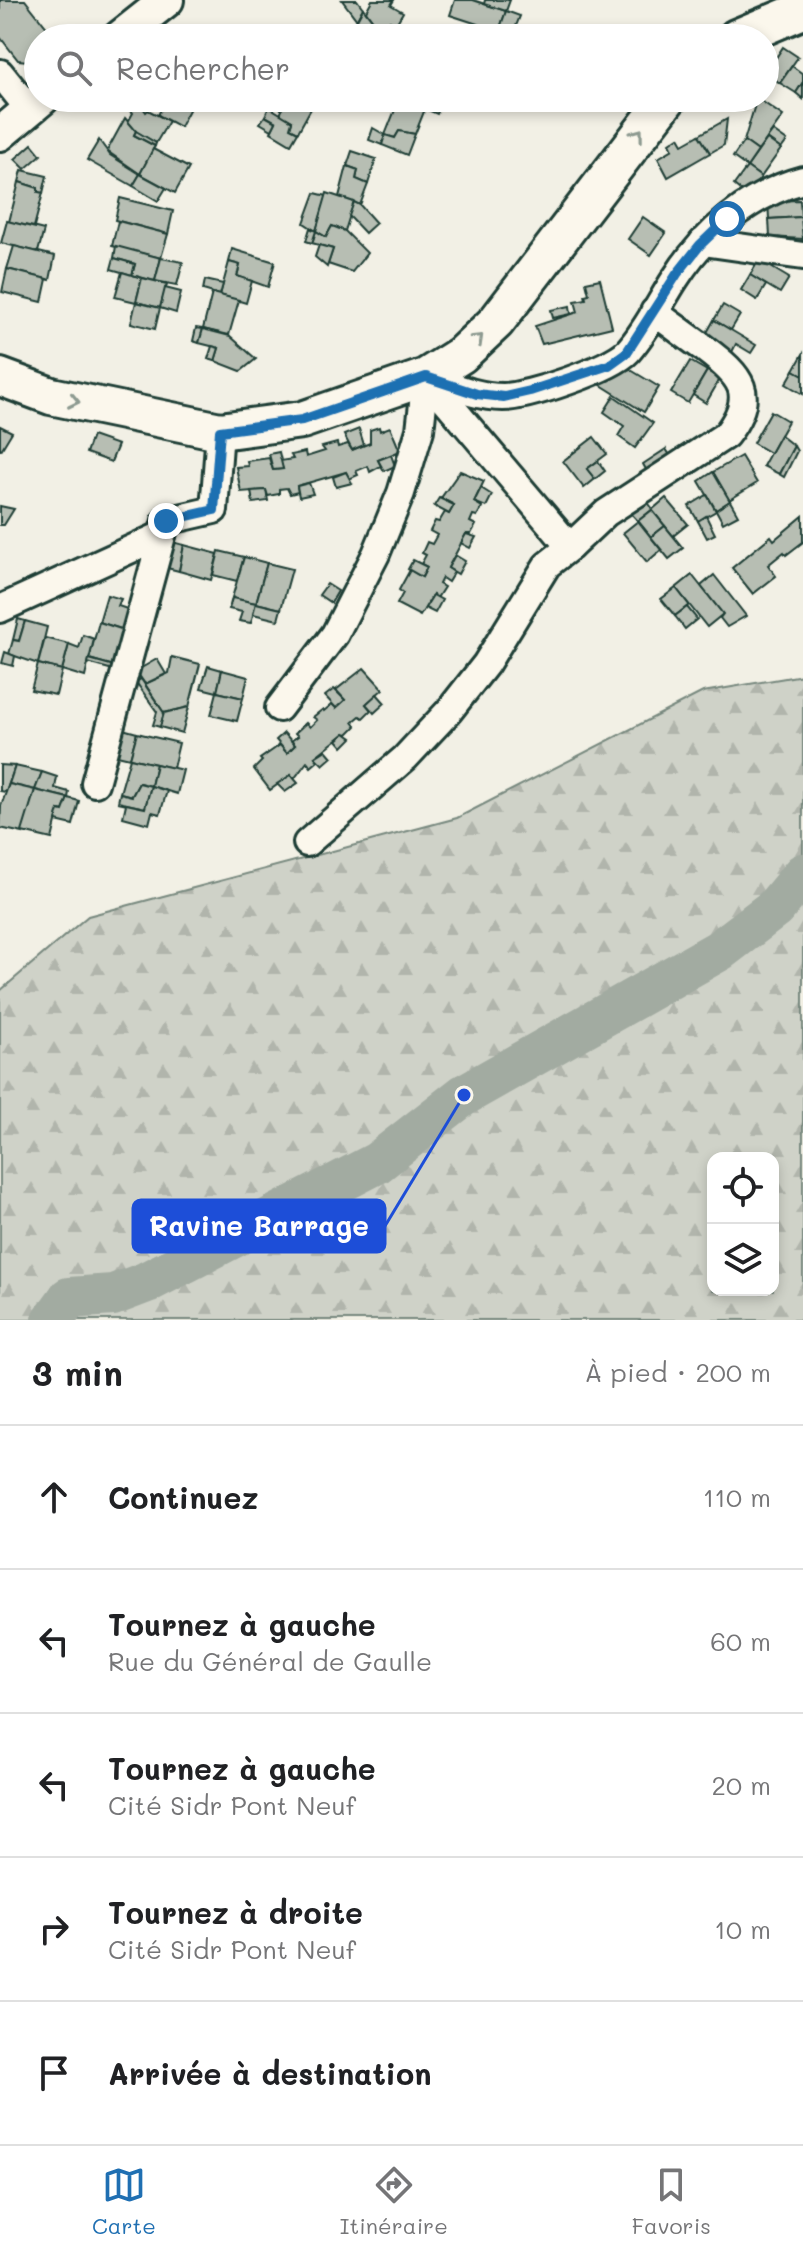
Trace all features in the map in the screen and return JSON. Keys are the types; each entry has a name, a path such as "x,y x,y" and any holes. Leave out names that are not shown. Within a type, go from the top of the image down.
{"main road":[{"path":"770,24 803,10"},
{"path":"0,377 51,396 220,431 302,420 426,377 461,355 496,322 657,112"}],"street":[{"path":"137,24 167,0"},
{"path":"0,73 24,94"},
{"path":"0,134 26,112"},
{"path":"426,377 477,394 504,397 609,365 627,352 677,274 727,219 762,195 803,180"},
{"path":"703,242 803,256"},
{"path":"307,843 405,758 449,711 486,664 547,565 606,513 726,435 740,418 744,401 742,385 731,369 654,312"},
{"path":"426,377 570,547"},
{"path":"279,708 335,634 376,554 401,493 420,430 426,377"},
{"path":"95,783 166,521 214,510 220,431"},
{"path":"0,609 162,535"}],"green space":[{"path":"803,675 803,1320 0,1320 0,991 88,916 457,818 703,692"}],"building":[{"path":"0,0 25,0 44,24 24,24 24,61 18,60 0,37"},
{"path":"342,0 357,0 363,8 357,20"},
{"path":"372,0 394,0 391,5 403,12 396,24 389,21 387,24 378,24 366,11"},
{"path":"455,0 473,0 506,11 501,24 478,24 450,15"},
{"path":"485,0 510,0 506,11 484,4"},
{"path":"363,8 378,24 354,24"},
{"path":"506,11 520,16 517,24 501,24"},
{"path":"783,47 798,57 780,83 779,82 779,53"},
{"path":"792,66 803,74 803,82 796,93 780,83"},
{"path":"803,82 803,99 796,93"},
{"path":"152,112 169,121 156,143 135,131 128,122 133,113"},
{"path":"160,112 188,112 180,127 158,115"},
{"path":"267,112 277,112 292,121 290,128 298,132 291,144 271,132 276,122 265,116"},
{"path":"281,112 309,112 298,132 290,128 292,121 280,115"},
{"path":"394,112 424,112 415,134 399,131 395,138 385,135"},
{"path":"753,112 777,112 783,116 758,151 744,141"},
{"path":"265,116 276,122 272,130 260,123"},
{"path":"125,118 136,131 134,135 155,146 140,174 107,151"},
{"path":"727,119 724,145 710,153 699,135"},
{"path":"373,128 385,135 382,145 369,140"},
{"path":"136,131 156,143 155,146 134,135"},
{"path":"399,131 415,134 407,155 382,145 385,135 395,138"},
{"path":"773,131 787,141 781,149 767,139"},
{"path":"699,135 710,153 668,177 658,158 673,149 670,143 679,137 683,144"},
{"path":"767,139 781,149 761,177 747,167"},
{"path":"99,140 110,155 140,174 133,186 87,160"},
{"path":"744,141 758,151 747,167 733,157"},
{"path":"32,144 41,155 25,169 15,159"},
{"path":"153,149 189,168 175,193 140,174"},
{"path":"352,151 376,159 368,184 356,179 358,170 347,166"},
{"path":"347,166 358,170 356,179 368,184 360,205 339,197"},
{"path":"747,167 761,177 745,194 734,185"},
{"path":"22,170 47,176 43,193 38,192 38,188 19,182"},
{"path":"140,174 166,188 158,201 133,186"},
{"path":"19,182 38,188 38,192 43,193 34,227 9,222"},
{"path":"315,193 327,196 316,231 304,223"},
{"path":"327,193 354,202 345,231 332,226 326,237 316,231"},
{"path":"120,198 173,211 168,234 115,220"},
{"path":"800,200 801,217 769,219 768,201"},
{"path":"354,202 376,223 365,233 349,216"},
{"path":"643,217 666,233 651,255 628,239"},
{"path":"801,217 803,239 770,237 769,219"},
{"path":"7,221 44,230 38,252 1,243"},
{"path":"118,221 168,234 161,258 112,246"},
{"path":"332,226 345,231 367,253 352,272 328,264 333,249 312,243 316,231 326,237"},
{"path":"310,228 316,231 312,243 306,241"},
{"path":"319,245 333,249 327,267 315,257"},
{"path":"14,246 55,256 50,280 7,269"},
{"path":"116,246 161,258 155,281 132,275 135,264 114,258"},
{"path":"232,249 275,262 268,287 237,276 240,265 229,262"},
{"path":"114,258 135,264 132,275 111,269"},
{"path":"161,258 183,262 177,285 155,281"},
{"path":"759,260 789,278 780,293 750,275"},
{"path":"229,262 240,265 237,276 252,281 246,303 220,295"},
{"path":"7,269 47,279 42,302 2,292"},
{"path":"122,272 142,278 136,302 115,297"},
{"path":"750,275 766,285 757,300 741,290"},
{"path":"142,278 167,284 160,308 136,302"},
{"path":"600,279 612,327 542,344 535,326 578,312 575,301 586,299 585,295 589,294 586,282"},
{"path":"205,280 223,284 220,295 203,290"},
{"path":"165,288 181,292 176,313 160,308"},
{"path":"212,293 239,300 229,335 203,329"},
{"path":"136,302 160,308 155,329 131,323"},
{"path":"723,305 740,315 731,330 714,320"},
{"path":"570,306 571,314 553,318 551,310"},
{"path":"714,320 756,345 751,353 736,344 732,352 705,336"},
{"path":"196,328 203,329 199,343 193,341"},
{"path":"203,329 230,336 256,359 241,371 215,361 219,348 199,343"},
{"path":"212,346 219,348 215,361 208,359"},
{"path":"803,354 803,375 794,370"},
{"path":"616,361 659,387 644,412 601,385"},
{"path":"690,361 707,371 688,403 671,393"},
{"path":"794,370 803,375 803,394 786,384"},
{"path":"707,371 720,379 706,403 693,395"},
{"path":"614,396 653,423 635,448 618,436 624,426 604,412"},
{"path":"771,411 788,421 770,453 753,443"},
{"path":"0,426 12,432 1,450 0,450"},
{"path":"379,427 380,431 390,427 400,451 378,460 381,466 370,472 368,466 356,471 358,475 349,479 346,472 297,486 298,492 290,494 287,488 279,489 279,494 268,496 266,490 241,492 236,467 248,466 247,461 269,458 273,470 283,469 280,461 293,459 291,455 305,452 306,457 325,451 322,447 337,443 338,447 348,444 352,450 370,443 370,430"},
{"path":"359,429 364,445 352,450 344,435"},
{"path":"780,435 794,446 779,474 763,466"},
{"path":"92,436 118,445 111,462 86,453"},
{"path":"594,437 607,454 587,469 595,479 584,488 563,461"},
{"path":"794,446 797,451 784,477 779,474"},
{"path":"666,449 673,460 649,475 643,464"},
{"path":"279,452 283,469 273,470 269,454"},
{"path":"391,455 395,466 384,471 378,460"},
{"path":"741,456 757,483 729,500 713,472"},
{"path":"598,461 605,471 595,479 587,469"},
{"path":"460,471 484,481 474,502 482,507 477,516 473,515 470,522 476,525 471,534 466,534 448,568 454,572 448,582 442,578 439,584 444,587 437,598 433,595 420,616 397,604 403,593 399,590 410,570 422,577 427,567 421,564 426,555 422,553 427,542 432,544 437,535 430,531 435,521 439,522 445,512 449,514 454,505 441,498"},
{"path":"346,472 352,483 336,487 333,477"},
{"path":"713,472 730,501 716,510 699,481"},
{"path":"309,483 313,494 299,497 297,486"},
{"path":"481,488 492,495 486,507 474,502"},
{"path":"266,490 268,501 253,503 251,491"},
{"path":"642,495 653,509 638,521 626,508"},
{"path":"707,495 716,511 698,521 689,506"},
{"path":"439,498 454,505 449,514 434,506"},
{"path":"666,498 688,524 673,536 652,510"},
{"path":"730,501 738,515 723,523 716,510"},
{"path":"0,506 14,509 4,525 0,525"},
{"path":"652,510 665,526 651,537 638,521"},
{"path":"706,516 715,534 707,538 698,521"},
{"path":"803,516 803,542 768,565 776,576 753,594 732,568 771,536 774,540"},
{"path":"638,521 661,550 647,562 623,533"},
{"path":"665,526 683,548 669,559 651,537"},
{"path":"466,534 476,537 470,548 461,543"},
{"path":"173,542 184,545 179,571 167,568"},
{"path":"184,545 218,554 211,580 179,571"},
{"path":"219,551 244,557 237,581 213,575"},
{"path":"455,555 465,561 458,574 448,568"},
{"path":"244,557 267,563 256,603 232,598"},
{"path":"413,560 427,567 422,577 408,569"},
{"path":"267,563 292,569 281,609 256,603"},
{"path":"692,575 723,614 707,627 676,588"},
{"path":"714,575 746,616 727,627 720,618 723,614 701,586"},
{"path":"327,584 338,591 331,603 319,595"},
{"path":"676,588 689,605 675,616 661,599"},
{"path":"107,595 121,599 118,606 130,610 124,630 99,622"},
{"path":"433,595 442,600 435,613 425,608"},
{"path":"232,598 256,603 251,623 239,621 242,612 229,609"},
{"path":"256,603 281,609 278,620 253,614"},
{"path":"687,607 697,619 685,629 675,616"},
{"path":"18,619 25,621 19,641 13,640"},
{"path":"25,621 47,627 38,664 9,654 13,640 19,641"},
{"path":"99,622 124,630 114,666 89,659"},
{"path":"83,635 94,639 85,677 62,670 69,644 79,648"},
{"path":"45,638 69,644 62,670 38,664"},
{"path":"5,652 15,656 13,666 2,663"},
{"path":"172,657 200,664 189,707 164,713 145,684 169,673"},
{"path":"89,659 114,666 113,670 88,663"},
{"path":"157,659 166,674 145,684 136,671"},
{"path":"38,664 62,670 56,695 31,690"},
{"path":"208,666 222,670 217,692 201,688"},
{"path":"364,668 383,689 366,704 371,710 353,722 356,726 348,734 345,733 315,757 318,761 311,767 307,762 294,779 291,775 270,790 254,769 262,761 260,759 280,745 287,753 295,745 291,741 298,736 295,733 306,723 310,727 317,720 313,717 323,709 332,704 336,708 345,700 336,690"},
{"path":"222,670 248,677 243,698 217,692"},
{"path":"141,679 164,713 160,727 153,725 157,712 136,682"},
{"path":"334,689 345,700 336,708 325,696"},
{"path":"217,692 243,698 237,721 211,715"},
{"path":"377,694 385,703 374,713 366,704"},
{"path":"189,707 182,733 160,727 164,713"},
{"path":"119,728 137,733 130,758 113,754"},
{"path":"137,733 179,743 173,768 130,758"},
{"path":"284,733 295,745 287,753 276,740"},
{"path":"345,733 352,738 343,747 337,740"},
{"path":"326,750 332,757 323,765 315,757"},
{"path":"130,758 156,764 151,786 139,783 132,796 120,793"},
{"path":"156,764 183,770 177,794 151,786"},
{"path":"0,765 15,766 6,792 0,791"},
{"path":"15,766 42,772 35,790 9,784"},
{"path":"42,772 57,777 55,788 69,792 68,798 35,790"},
{"path":"291,775 298,783 285,792 277,784"},
{"path":"139,783 151,786 145,808 118,802 120,793 132,796"},
{"path":"9,784 35,790 23,833 0,828 1,806"},
{"path":"151,786 167,791 160,814 152,812 149,824 123,817 126,804 145,808"},
{"path":"35,790 68,798 63,811 59,810 52,839 22,832"},
{"path":"68,798 79,801 73,825 56,821 59,810 63,811"}],"waterway":[{"path":"53,1320 69,1298 113,1295 147,1282 377,1163 464,1095 720,950 775,908 803,874"}],"place":[{"name":"Ravine Barrage","path":"464,1095"}],"route":[{"path":"166,521 214,510 220,431 302,420 426,377 477,394 504,397 609,365 627,352 677,274 700,245 727,219"}]}
